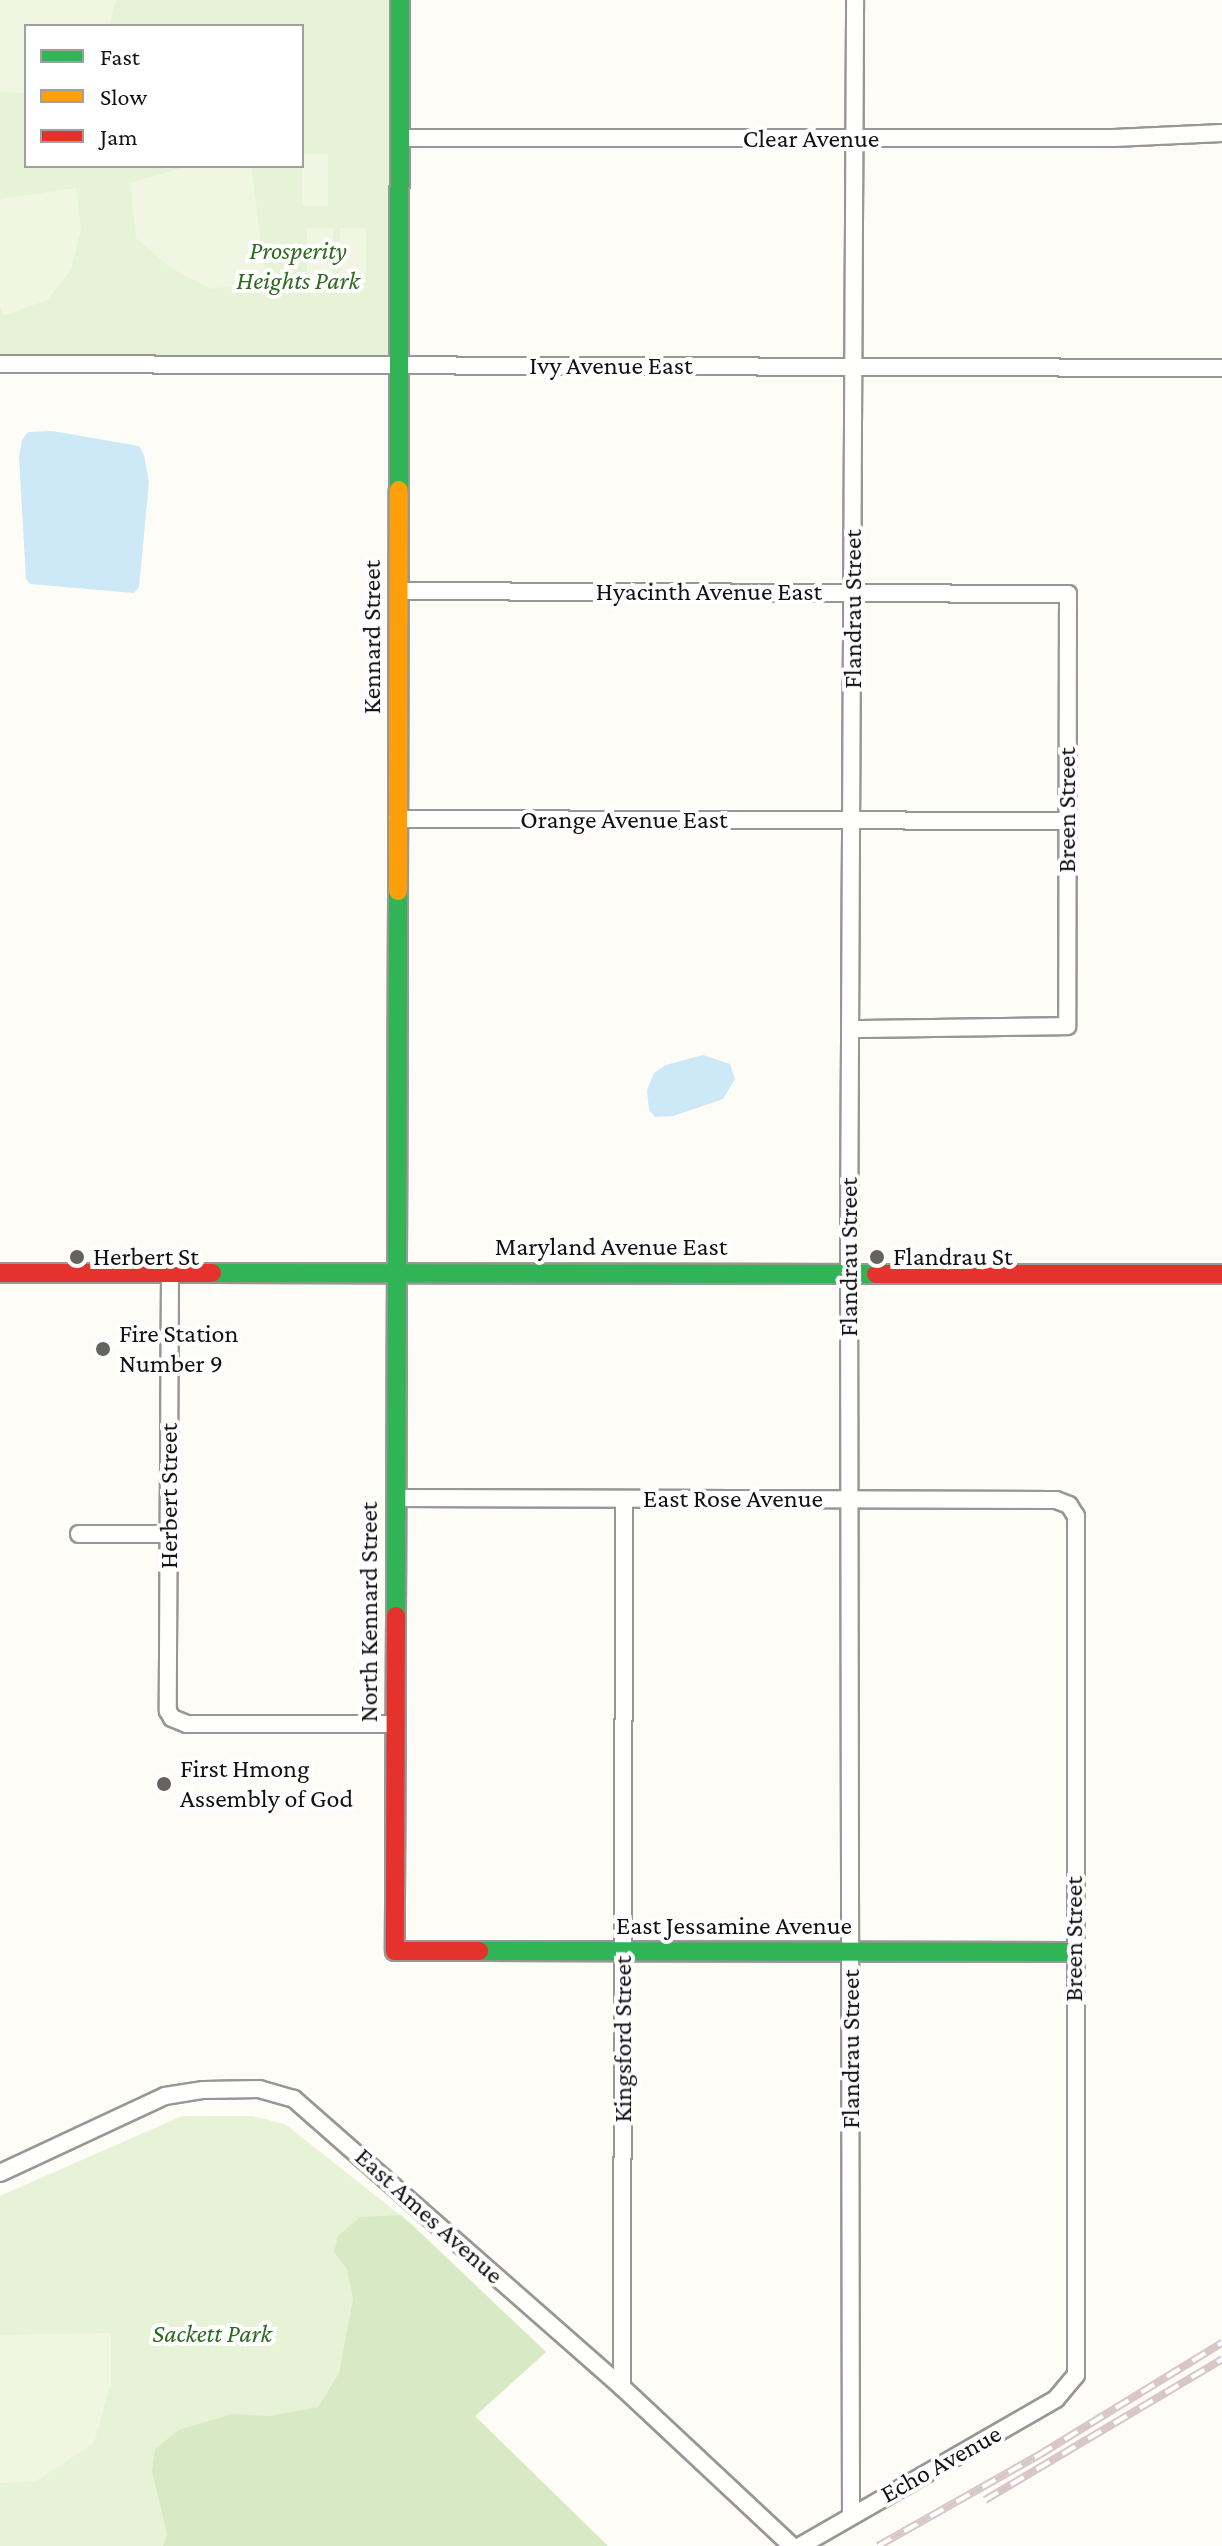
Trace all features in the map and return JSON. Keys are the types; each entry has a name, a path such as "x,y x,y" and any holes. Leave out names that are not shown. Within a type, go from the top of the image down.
{"street":[{"name":"Kennard Street","path":"396,1273 400,0"},
{"name":"Flandrau Street","path":"851,2515 849,1274 855,0"},
{"name":"Clear Avenue","path":"399,138 1114,138 1222,133"},
{"name":"Ivy Avenue East","path":"0,364 1222,368"},
{"name":"Hyacinth Avenue East","path":"398,591 1068,594"},
{"name":"Breen Street","path":"851,1029 1067,1026 1068,594"},
{"name":"Orange Avenue East","path":"397,819 1067,821"},
{"name":"Maryland Avenue East","path":"0,1273 1222,1274"},
{"name":"Herbert Street","path":"170,1273 167,1700 172,1718 187,1724 395,1724"},
{"name":"North Kennard Street","path":"395,1951 396,1273"},
{"name":"East Rose Avenue","path":"396,1498 1056,1500 1069,1505"},
{"name":"Kingsford Street","path":"622,2387 624,1499"},
{"name":"Breen Street","path":"1069,1505 1076,1516 1073,1952 1076,2375"},
{"path":"79,1534 170,1534"},
{"name":"East Jessamine Avenue","path":"395,1951 1073,1952"},
{"name":"East Ames Avenue","path":"0,2173 165,2096 204,2090 259,2089 294,2099 622,2387 792,2546"},
{"name":"Echo Avenue","path":"800,2546 1056,2399 1076,2375"}],"green space":[{"name":"Prosperity Heights Park","path":"0,0 400,0 399,365 0,364"},
{"path":"0,0 116,0 110,24 24,24 24,93 0,92"},
{"path":"304,154 328,154 328,206 302,206"},
{"path":"182,168 251,168 266,281 211,289 171,268 136,238 130,183"},
{"path":"76,188 81,229 71,270 47,300 3,316 0,305 0,199"},
{"path":"307,228 333,228 333,282 307,282"},
{"path":"340,228 366,228 366,282 340,282"},
{"name":"Sackett Park","path":"182,2116 252,2116 285,2124 414,2226 546,2352 393,2490 393,2546 0,2546 0,2196"},
{"path":"401,2215 546,2352 475,2416 608,2546 163,2546 167,2534 152,2471 155,2449 179,2430 232,2414 270,2416 318,2407 339,2373 353,2299 347,2269 334,2252 338,2236 360,2217"},
{"path":"111,2333 111,2383 94,2443 36,2481 0,2483 0,2335"}],"water":[{"path":"52,431 139,446 144,455 149,482 139,587 134,593 30,584 26,579 19,457 22,440 28,432"},
{"path":"703,1055 730,1064 735,1079 723,1099 673,1116 655,1117 649,1110 647,1090 654,1073 666,1065"}],"railway":[{"path":"878,2546 1039,2455 1222,2343"},
{"path":"985,2500 1222,2359"}],"traffic: fast":[{"path":"399,490 400,0"},
{"path":"396,1616 398,891"},
{"path":"212,1273 876,1274"},
{"path":"479,1951 1073,1952"}],"traffic: slow":[{"path":"398,891 399,490"}],"traffic: jam":[{"path":"0,1273 212,1273"},
{"path":"876,1274 1222,1274"},
{"path":"396,1616 395,1951 479,1951"}],"place":[{"name":"Herbert St","path":"77,1257"},
{"name":"Flandrau St","path":"877,1257"},
{"name":"Fire Station Number 9","path":"103,1349"},
{"name":"First Hmong Assembly of God","path":"164,1784"}]}
